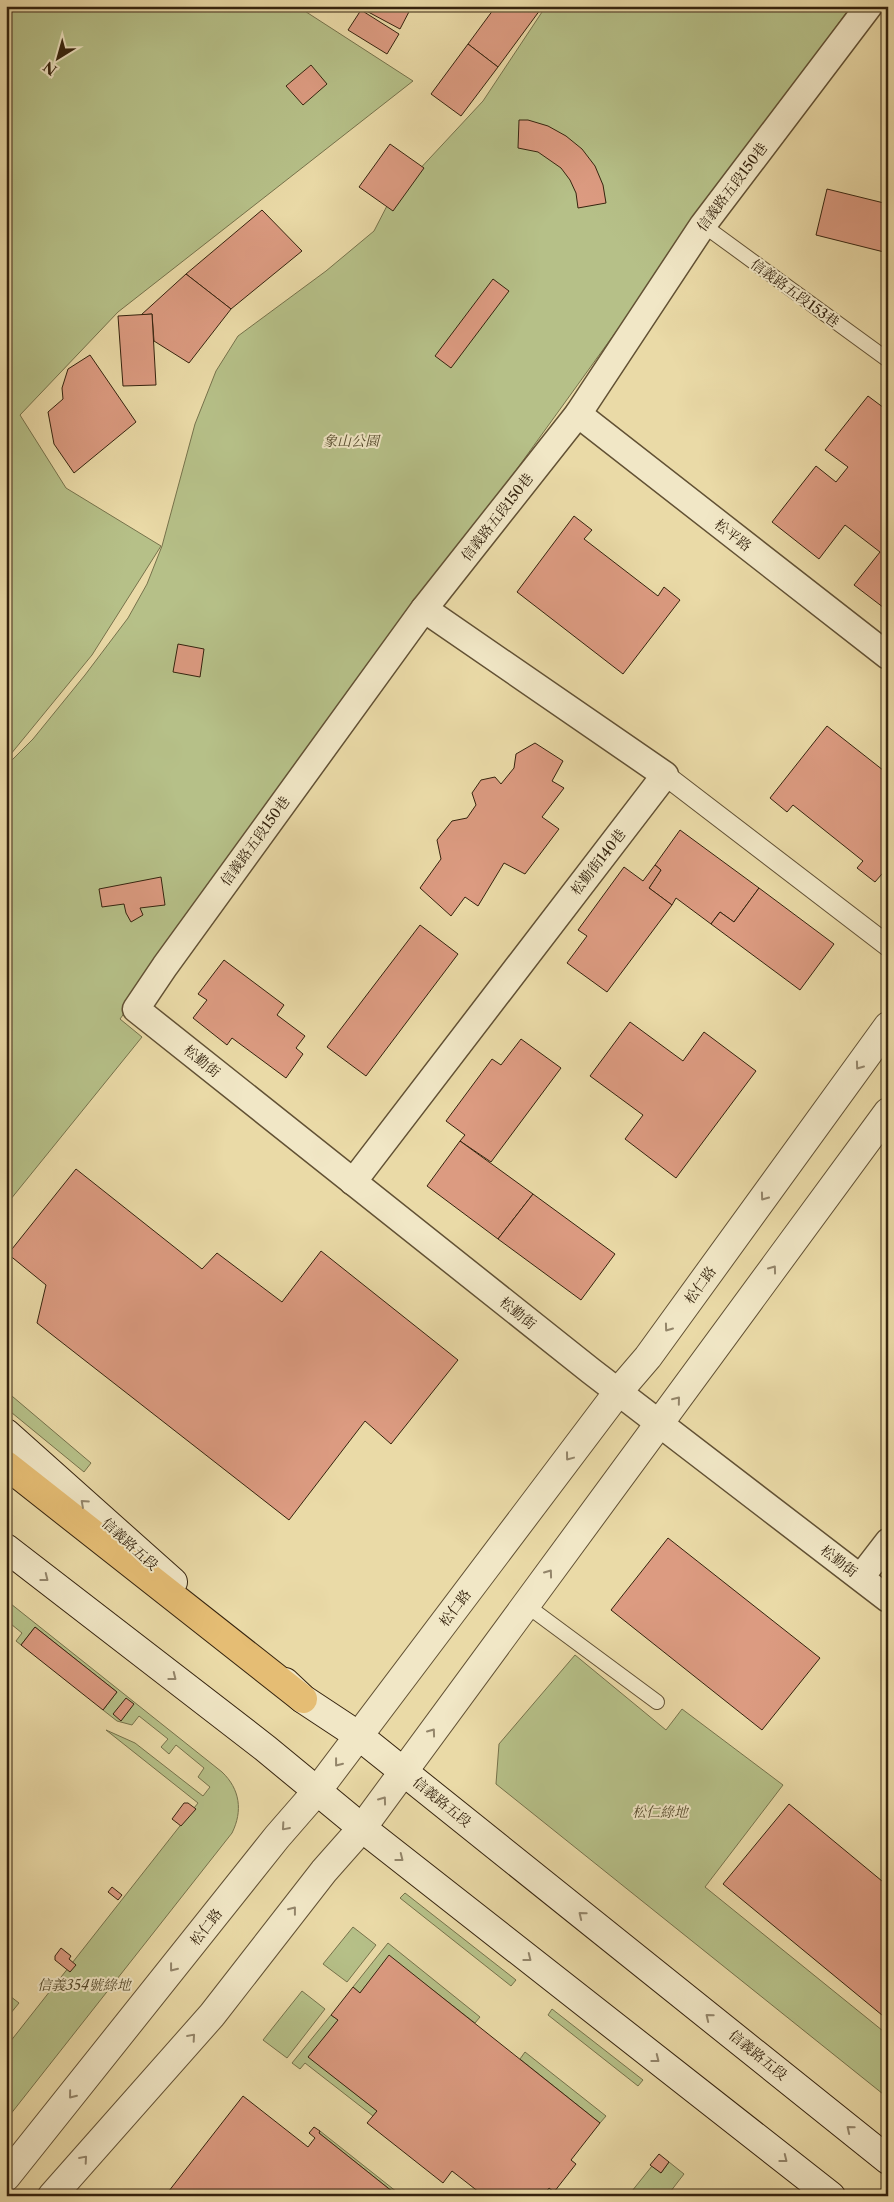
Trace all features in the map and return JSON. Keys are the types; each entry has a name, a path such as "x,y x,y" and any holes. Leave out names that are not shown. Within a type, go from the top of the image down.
{"highway":[{"path":"6,1465 304,1699"}],"street":[{"name":"信義路五段150巷","path":"153,1022 136,1009 165,966 424,609 578,414 703,225 869,6"},
{"name":"松平路","path":"578,414 888,656"},
{"path":"424,609 665,775 888,946"},
{"name":"松勤街140巷","path":"353,1182 665,775"},
{"name":"松勤街","path":"153,1022 618,1392 888,1599"},
{"name":"松仁路","path":"6,2177 277,1837 317,1791 618,1392 648,1357 888,1026"},
{"path":"52,2196 212,2015 324,1871 362,1828 888,1112"},
{"name":"信義路五段","path":"6,1433 304,1699 359,1736 888,2160"},
{"path":"861,1577 888,1542"},
{"path":"6,1548 832,2196"}],"lane":[{"name":"信義路五段153巷","path":"703,225 888,360"},
{"path":"526,1605 657,1702"}],"green space":[{"path":"6,6 297,6 413,81 118,312 20,415 66,488 161,546 92,655 6,760"},
{"name":"象山公園","path":"546,6 851,6 120,1019 142,1037 6,1205 6,766 33,739 85,675 128,618 147,584 162,546 195,424 216,371 238,336 326,271 374,231 389,202 483,101"},
{"path":"6,1391 91,1463 84,1472 6,1408"},
{"name":"信義354號綠地","path":"6,1600 222,1772 236,1793 238,1817 232,1833 6,2120 6,2047 198,1803 106,1730 135,1743 203,1796 210,1787 198,1777 204,1768 176,1745 169,1754 161,1747 168,1739 139,1716 132,1725 117,1721 103,1710 117,1692 35,1627 21,1645 16,1641 22,1633 6,1620"},
{"name":"松仁綠地","path":"575,1655 666,1730 682,1709 783,1785 705,1887 888,2035 888,2098 496,1784 499,1744"},
{"path":"405,1893 516,1980 511,1986 400,1898"},
{"path":"353,1927 376,1945 347,1982 323,1964"},
{"path":"388,1943 480,2017 475,2023 389,1956 360,1993 353,1987"},
{"path":"302,1991 325,2009 287,2058 263,2040"},
{"path":"6,1993 19,2003 6,2019"},
{"path":"552,2009 643,2080 638,2086 548,2015"},
{"path":"331,2015 338,2020 309,2057 377,2111 373,2116 305,2063 300,2069 292,2063"},
{"path":"525,2052 606,2116 600,2123 520,2059"},
{"path":"320,2131 402,2196 398,2196 319,2133"},
{"path":"669,2162 684,2174 667,2196 628,2196 652,2166 661,2173"}],"building":[{"path":"357,6 412,6 400,29"},
{"path":"496,6 543,6 498,67 468,44"},
{"path":"361,10 399,34 387,54 348,30"},
{"path":"468,44 498,67 461,116 431,94"},
{"path":"311,65 327,84 303,105 286,86"},
{"path":"519,120 528,120 548,126 566,136 582,149 595,166 603,185 606,203 578,208 576,193 570,180 561,168 538,152 518,148"},
{"path":"390,144 424,168 393,211 359,187"},
{"path":"827,189 888,204 888,253 816,235"},
{"path":"262,210 302,251 231,309 186,274"},
{"path":"186,274 231,309 189,363 154,341 152,314 141,315"},
{"path":"493,279 509,291 451,368 435,356"},
{"path":"152,314 156,385 123,386 118,316"},
{"path":"90,355 136,422 74,473 54,444 48,412 63,399 62,388 68,369"},
{"path":"868,396 888,411 888,611 854,585 880,552 845,525 819,559 772,522 816,466 836,482 848,467 825,450"},
{"path":"574,516 592,530 584,539 658,596 664,587 680,600 623,674 517,592"},
{"path":"178,644 204,649 200,677 173,672"},
{"path":"827,726 888,774 888,867 875,882 857,868 863,861 793,805 787,812 770,798"},
{"path":"535,743 563,761 552,781 564,788 542,817 559,829 525,874 504,863 478,906 465,897 451,916 420,888 441,859 437,840 452,821 467,818 476,805 472,793 481,780 495,777 501,784 514,768 516,754"},
{"path":"680,830 759,888 734,922 720,912 711,924 676,898 672,905 649,888 661,870 655,865"},
{"path":"655,865 661,870 649,888 672,905 607,992 567,963 587,936 578,930 624,867 643,881"},
{"path":"161,877 165,905 140,908 143,915 131,922 124,904 102,907 99,889"},
{"path":"759,888 834,944 800,990 711,924 720,912 734,922"},
{"path":"420,925 458,954 366,1076 327,1047"},
{"path":"224,960 284,1005 277,1015 305,1036 296,1048 303,1054 286,1078 232,1038 227,1045 193,1018 207,1000 198,994"},
{"path":"630,1022 683,1061 704,1032 756,1071 676,1178 625,1139 643,1115 590,1076"},
{"path":"521,1039 561,1068 491,1162 460,1141 465,1135 446,1121 492,1059 501,1065"},
{"path":"460,1141 533,1194 498,1239 427,1186"},
{"path":"76,1169 202,1269 217,1253 282,1302 321,1251 458,1360 391,1444 365,1421 289,1520 37,1323 46,1285 8,1254"},
{"path":"533,1194 615,1254 581,1300 498,1239"},
{"path":"668,1538 820,1658 762,1730 611,1610"},
{"path":"35,1627 117,1692 103,1710 21,1645"},
{"path":"126,1698 134,1704 121,1721 113,1714"},
{"path":"184,1803 188,1803 196,1809 181,1826 172,1819"},
{"path":"789,1804 888,1886 888,2020 723,1884"},
{"path":"112,1887 122,1895 118,1900 108,1892"},
{"path":"61,1948 71,1956 69,1959 76,1965 70,1972 55,1960 55,1956"},
{"path":"389,1955 600,2123 571,2160 576,2164 554,2192 549,2188 543,2196 484,2196 452,2171 443,2183 367,2123 377,2111 308,2057 338,2020 331,2015 353,1987 360,1993"},
{"path":"243,2096 308,2147 315,2138 309,2133 314,2127 398,2196 165,2196"},
{"path":"659,2154 669,2162 661,2173 650,2165"}]}
